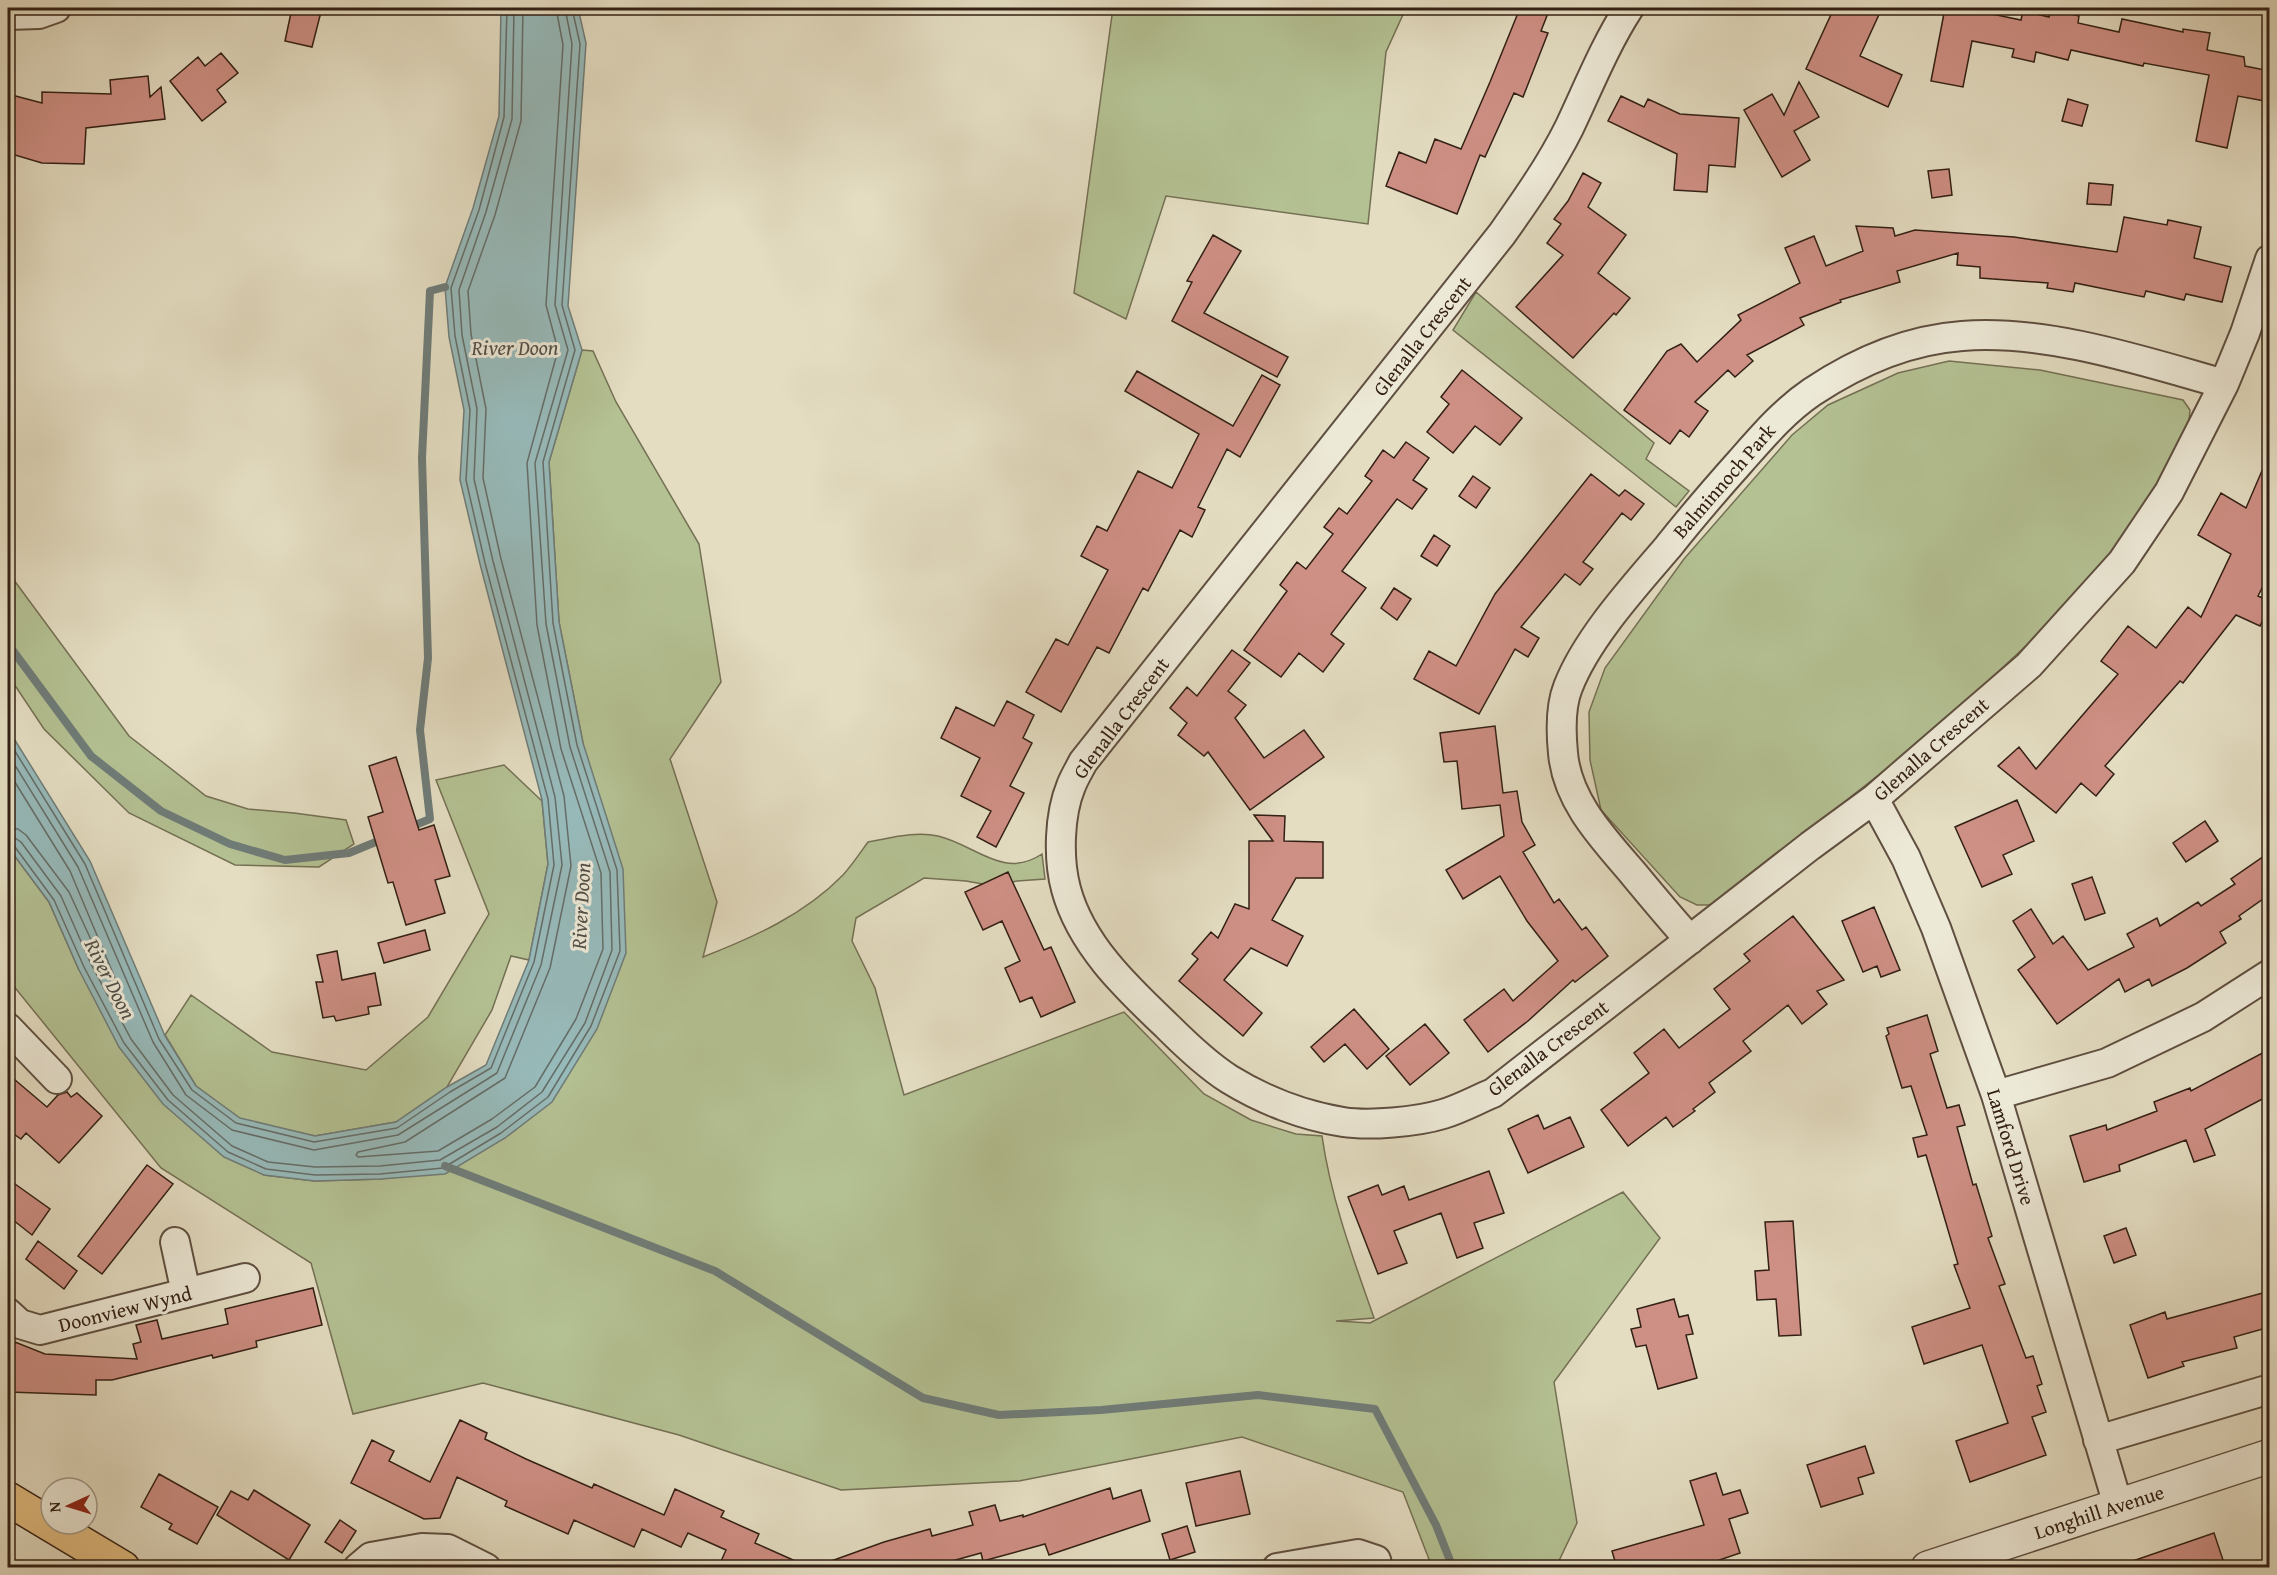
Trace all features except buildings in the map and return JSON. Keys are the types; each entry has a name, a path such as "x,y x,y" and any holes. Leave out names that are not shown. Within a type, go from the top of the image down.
{"main road":[{"path":"8,1499 123,1568"}],"street":[{"path":"8,15 39,14 56,8"},
{"name":"Glenalla Crescent","path":"1629,8 1603,54 1568,129 1539,181 1502,234 1083,762 1070,787 1063,817 1061,853 1065,888 1076,918 1092,945 1150,1010 1190,1048 1227,1078 1260,1096 1296,1110 1344,1122 1386,1123 1442,1114 1493,1093 1810,846 1874,799 2029,665 2114,571 2169,492 2224,384 2257,301 2270,260"},
{"name":"Balminnoch Park","path":"1689,940 1595,828 1575,796 1563,756 1562,720 1567,690 1579,662 1617,608 1710,495 1779,418 1810,394 1855,365 1905,346 1961,336 2018,336 2074,346 2131,358 2224,384"},
{"name":"Lamford Drive","path":"1874,799 1906,858 1936,928 1996,1095 2118,1506"},
{"path":"1996,1095 2107,1063 2203,1017 2270,974"},
{"path":"8,1028 57,1079"},
{"path":"175,1242 186,1293"},
{"name":"Doonview Wynd","path":"8,1313 20,1324 40,1330 245,1278"},
{"path":"2098,1440 2270,1389"},
{"name":"Longhill Avenue","path":"1928,1568 2270,1456"},
{"path":"358,1568 371,1557 422,1548 448,1549 486,1568"},
{"path":"1277,1568 1358,1554 1376,1560 1378,1568"}],"green space":[{"path":"1113,8 1406,8 1386,52 1368,224 1166,196 1126,319 1074,293"},
{"path":"1476,292 1654,443 1646,459 1689,491 1676,507 1453,330"},
{"path":"582,350 593,351 616,402 699,544 721,682 670,759 717,902 703,957 778,924 812,902 843,875 868,842 921,834 952,840 1002,862 1028,861 1042,854 1045,879 1017,881 994,886 924,878 856,918 852,941 875,988 904,1095 1124,1012 1204,1094 1251,1120 1296,1134 1322,1136 1337,1205 1374,1318 1336,1321 1370,1323 1623,1192 1660,1238 1554,1382 1577,1523 1556,1567 1432,1567 1403,1492 1242,1437 1019,1481 841,1490 679,1435 483,1383 353,1414 311,1263 161,1168 8,979 8,847 49,902 79,970 264,1175 315,1181 381,1179 505,1138 583,743 559,622 549,462"},
{"path":"1949,361 2040,370 2183,400 2190,410 2188,432 2147,525 2046,627 1938,728 1714,905 1697,905 1680,897 1601,810 1590,760 1589,712 1605,668 1684,559 1792,435 1828,405 1898,373"},
{"path":"8,572 129,736 206,796 248,809 346,820 354,844 319,867 235,865 129,813 44,729 8,675"},
{"path":"504,765 542,801 548,864 529,960 511,956 492,1010 447,1087 396,1122 315,1136 240,1119 196,1086 165,1035 191,995 272,1052 366,1070 428,1017 489,914 436,780"}],"water":[{"name":"River Doon","path":"501,8 578,8 586,43 568,306 582,350 549,462 559,622 583,743 623,869 626,953 597,1029 552,1102 505,1138 445,1174 315,1181 264,1175 224,1157 163,1104 119,1047 79,970 49,902 8,847 8,729 90,861 165,1036 196,1086 240,1118 315,1136 396,1122 447,1087 486,1065 529,960 548,864 542,800 460,480 464,410 449,337 445,287 473,208 499,116"}],"waterway":[{"path":"408,828 430,819 420,730 428,658 422,458 430,291 445,287"},
{"path":"8,644 91,756 161,811 230,844 285,860 349,853 383,839"},
{"path":"445,1166 715,1271 923,1398 999,1415 1101,1410 1258,1395 1375,1409 1436,1525 1453,1568"}]}
